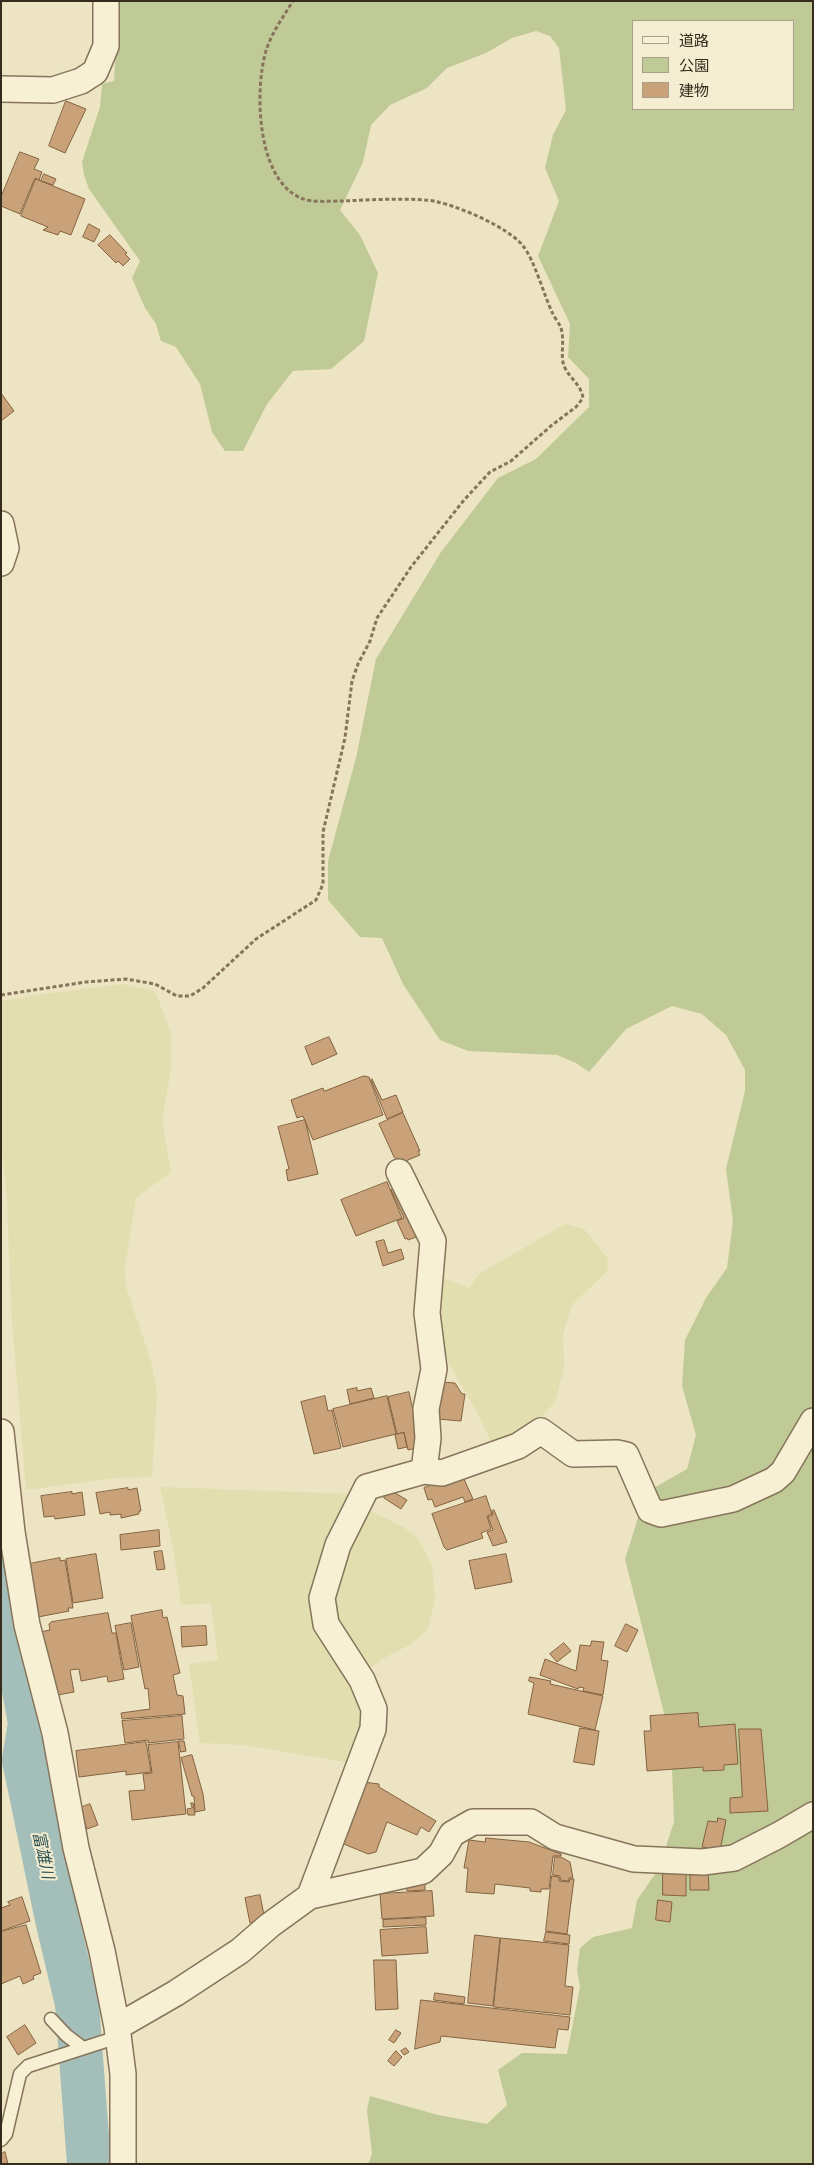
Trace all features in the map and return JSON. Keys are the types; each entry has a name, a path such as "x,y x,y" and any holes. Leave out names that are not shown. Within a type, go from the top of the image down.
{"street":[{"path":"1,89 53,90 82,82 95,72 106,46 106,1"},
{"path":"1,524 6,548 1,563"},
{"path":"399,1172 433,1241 427,1313 434,1369 426,1409 428,1438 424,1472"},
{"path":"310,1896 374,1728 374,1709 362,1680 326,1624 322,1598 338,1545 367,1487 424,1472 442,1473 518,1446 541,1431 573,1454 617,1453 626,1455 650,1510 661,1514 732,1500 774,1480 783,1472 813,1421"},
{"path":"1,1432 7,1532 27,1625 55,1733 76,1848 102,1951 118,2032 123,2074 123,2164"},
{"path":"118,2032 240,1951 270,1925 310,1896 423,1871 441,1854 452,1834 473,1822 531,1822 555,1837 634,1859 703,1862 734,1858 779,1835 813,1814"}],"lane":[{"path":"51,2019 66,2035 83,2048"},
{"path":"1,2140 6,2134 20,2074 28,2066 83,2048 118,2032"}],"path":[{"path":"1,995 86,982 126,979 155,984 177,996 190,996 203,988 256,939 316,900 323,884 323,832 345,738 352,681 370,641 377,618 411,567 464,500 490,472 511,461 576,407 583,398 582,388 564,366 561,328 523,246 508,234 474,214 448,204 427,200 328,201 303,199 286,190 276,176 262,143 260,89 266,49 293,1"}],"shaded area":[{"path":"122,984 155,991 171,1033 171,1069 162,1121 171,1172 136,1198 125,1267 126,1287 151,1361 157,1392 152,1477 116,1478 26,1490 11,1308 7,1196 1,1140 1,1001"},
{"path":"565,1224 584,1229 608,1259 607,1271 572,1305 563,1334 564,1369 555,1402 534,1424 493,1446 476,1410 437,1343 441,1277 469,1288 479,1274"},
{"path":"160,1487 353,1494 318,1586 344,1667 366,1714 350,1763 245,1745 200,1743 189,1664 218,1660 211,1603 181,1605 174,1553"},
{"path":"363,1507 403,1527 418,1538 432,1566 435,1599 428,1629 411,1644 384,1658 368,1670 333,1621 337,1571"}],"green space":[{"path":"118,1 813,1 813,2164 368,2164 372,2154 367,2110 370,2096 438,2115 487,2124 507,2105 498,2070 522,2053 567,2054 580,1987 577,1970 580,1948 593,1937 632,1928 637,1900 658,1870 674,1822 671,1741 625,1559 638,1518 652,1489 687,1469 696,1435 682,1386 685,1340 706,1298 727,1268 733,1221 726,1169 745,1091 745,1070 726,1035 702,1014 672,1006 626,1029 589,1072 576,1063 557,1055 468,1051 440,1040 403,984 382,938 360,937 328,900 328,861 356,758 376,659 441,552 498,478 536,459 589,407 589,379 568,357 570,324 538,256 559,201 545,168 553,135 566,110 559,48 550,36 536,31 512,38 486,53 447,68 427,88 390,105 371,125 363,162 340,210 360,235 378,273 364,341 331,369 293,371 267,404 243,451 225,451 212,432 200,384 176,347 161,341 156,324 145,308 132,278 140,261 89,189 82,162 100,107 102,84 114,81"}],"building":[{"path":"66,101 86,109 65,153 49,146"},
{"path":"20,152 39,159 34,169 42,172 39,180 35,178 20,214 1,206 1,197"},
{"path":"44,174 56,179 53,185 41,181"},
{"path":"36,179 85,199 71,235 60,231 58,235 43,230 48,227 21,216"},
{"path":"89,224 100,230 94,242 83,237"},
{"path":"110,235 127,253 125,254 130,259 123,266 118,261 116,263 98,245"},
{"path":"1,393 14,411 1,421"},
{"path":"329,1037 337,1054 312,1065 305,1047"},
{"path":"364,1076 369,1077 383,1115 313,1140 303,1116 297,1118 291,1100 323,1088 324,1091"},
{"path":"372,1079 382,1100 396,1095 403,1112 387,1119"},
{"path":"403,1113 420,1151 418,1151 420,1155 403,1162 394,1157 379,1124"},
{"path":"305,1120 318,1174 288,1181 286,1170 289,1169 278,1127"},
{"path":"387,1182 402,1218 356,1236 341,1200"},
{"path":"397,1187 419,1236 408,1240 407,1238 405,1239 397,1221 404,1218 391,1190"},
{"path":"384,1240 388,1253 401,1249 404,1259 383,1266 376,1242"},
{"path":"441,1382 455,1383 462,1394 465,1394 461,1421 437,1419"},
{"path":"357,1388 357,1391 371,1388 374,1398 350,1404 347,1390"},
{"path":"409,1392 421,1447 408,1450 404,1432 397,1434 388,1397"},
{"path":"325,1396 328,1411 332,1410 341,1448 314,1454 301,1402"},
{"path":"387,1396 396,1434 343,1447 333,1409"},
{"path":"404,1433 407,1447 398,1449 395,1435"},
{"path":"456,1476 463,1477 473,1499 465,1502 463,1497 435,1507 432,1499 428,1500 424,1488"},
{"path":"128,1488 128,1490 137,1488 141,1511 139,1511 139,1514 121,1518 121,1514 110,1515 110,1512 100,1514 96,1493"},
{"path":"390,1490 407,1500 401,1509 384,1498"},
{"path":"72,1492 72,1494 82,1492 85,1515 55,1519 54,1516 44,1517 41,1496"},
{"path":"486,1496 492,1514 487,1516 491,1529 481,1533 483,1538 447,1550 444,1547 432,1514"},
{"path":"494,1510 507,1542 493,1546 487,1532 493,1530 488,1517 493,1515 492,1511"},
{"path":"159,1530 160,1546 121,1550 120,1535"},
{"path":"162,1551 165,1569 157,1570 154,1552"},
{"path":"96,1554 103,1598 73,1603 66,1559"},
{"path":"506,1554 512,1582 475,1589 469,1561"},
{"path":"60,1558 60,1561 65,1560 73,1608 68,1608 69,1611 38,1617 29,1564"},
{"path":"162,1610 163,1618 167,1617 180,1673 173,1675 177,1695 183,1696 185,1714 122,1719 121,1713 150,1709 148,1688 145,1689 131,1616"},
{"path":"108,1613 112,1633 116,1633 124,1679 108,1682 107,1676 81,1681 79,1669 70,1670 74,1692 47,1697 35,1633 50,1630 49,1624 51,1622"},
{"path":"131,1623 139,1667 124,1670 115,1626"},
{"path":"626,1624 638,1630 627,1652 615,1646"},
{"path":"206,1626 207,1645 182,1647 181,1627"},
{"path":"592,1641 604,1642 601,1660 608,1661 603,1695 583,1691 584,1688 579,1687 578,1689 540,1675 545,1659 576,1671 580,1645 590,1646"},
{"path":"564,1643 571,1651 557,1662 550,1654"},
{"path":"530,1677 551,1681 550,1684 603,1696 595,1730 528,1714 534,1683 529,1681"},
{"path":"698,1713 699,1727 735,1724 738,1764 724,1765 724,1770 703,1771 703,1767 647,1771 644,1731 651,1731 650,1716"},
{"path":"182,1716 184,1739 148,1743 148,1740 125,1743 122,1721"},
{"path":"580,1728 599,1731 594,1765 574,1762"},
{"path":"739,1729 761,1729 768,1811 730,1813 730,1798 742,1797"},
{"path":"179,1741 184,1741 186,1751 181,1752"},
{"path":"146,1742 151,1772 126,1775 126,1771 79,1777 76,1751"},
{"path":"178,1742 186,1814 132,1820 129,1791 145,1790 143,1774 152,1773 148,1745"},
{"path":"192,1755 203,1794 205,1810 195,1812 194,1796 192,1796 181,1758"},
{"path":"363,1782 379,1784 379,1787 436,1821 429,1832 421,1827 417,1835 387,1822 376,1852 368,1854 339,1842"},
{"path":"191,1803 193,1803 195,1815 188,1815 187,1809 192,1808"},
{"path":"90,1804 98,1825 87,1829 80,1808"},
{"path":"718,1818 726,1820 720,1851 702,1847 708,1821 717,1822"},
{"path":"486,1838 529,1842 561,1854 561,1856 553,1856 549,1889 541,1889 541,1892 530,1891 530,1888 495,1884 494,1894 466,1892 468,1868 464,1868 469,1840 485,1842"},
{"path":"555,1857 561,1857 570,1862 573,1878 569,1878 569,1881 560,1880 560,1876 553,1875"},
{"path":"708,1870 709,1890 690,1890 690,1871"},
{"path":"663,1871 686,1871 686,1896 663,1895"},
{"path":"552,1876 559,1877 559,1881 569,1882 570,1879 574,1879 567,1934 546,1931"},
{"path":"425,1881 425,1890 407,1891 406,1882"},
{"path":"432,1891 434,1916 382,1919 380,1894"},
{"path":"260,1895 265,1920 250,1923 245,1898"},
{"path":"22,1897 30,1921 1,1931 1,1908 10,1905 8,1902"},
{"path":"658,1900 672,1902 670,1922 656,1920"},
{"path":"426,1918 426,1925 383,1927 383,1920"},
{"path":"26,1925 41,1973 33,1976 34,1979 23,1984 20,1976 1,1984 1,1932"},
{"path":"426,1927 428,1953 382,1956 380,1930"},
{"path":"546,1932 570,1935 569,1944 544,1941"},
{"path":"475,1935 500,1938 493,2006 468,2003"},
{"path":"501,1938 569,1945 565,1986 573,1987 570,2015 494,2007"},
{"path":"374,1960 396,1960 398,2009 376,2010"},
{"path":"435,1993 465,1997 464,2004 434,2000"},
{"path":"421,2000 570,2017 568,2030 558,2029 555,2048 441,2036 440,2042 415,2049"},
{"path":"25,2025 36,2043 18,2055 7,2037"},
{"path":"396,2030 401,2033 394,2043 389,2040"},
{"path":"406,2048 409,2052 404,2055 401,2051"},
{"path":"396,2051 402,2057 394,2066 388,2061"},
{"path":"5,2152 8,2164 1,2164 1,2154"}],"waterway":[{"name":"富雄川","path":"1,1548 5,1586 30,1723 24,1760 57,1919 77,2004 89,2164"}]}
